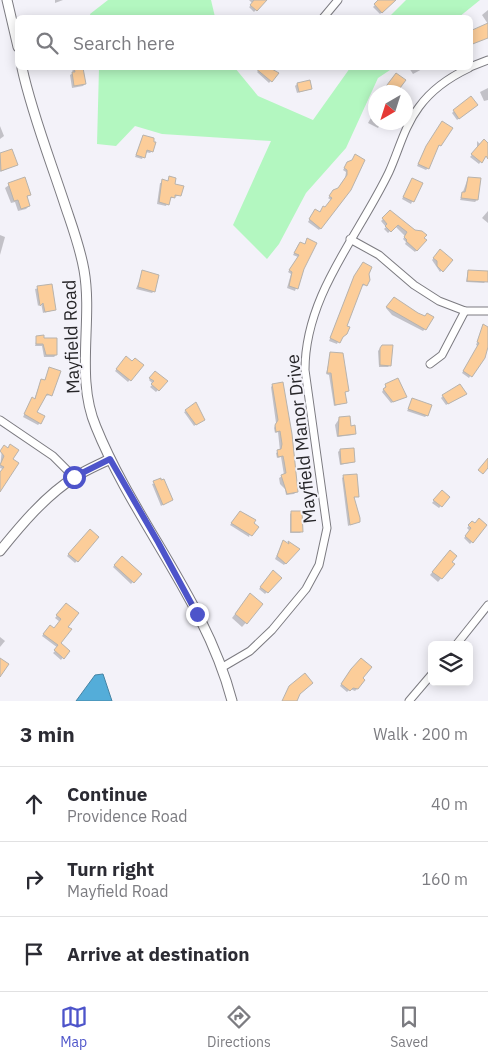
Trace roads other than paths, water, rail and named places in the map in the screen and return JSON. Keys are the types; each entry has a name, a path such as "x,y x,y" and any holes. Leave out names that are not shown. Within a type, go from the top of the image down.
{"street":[{"path":"7,0 15,34"},
{"path":"326,15 338,0"},
{"name":"Mayfield Manor Drive","path":"473,66 488,60"},
{"name":"Mayfield Road","path":"23,70 36,119 80,248 87,301 85,371 92,418 110,459 177,577 221,668 232,701"},
{"name":"Mayfield Manor Drive","path":"221,668 250,651 272,630 306,589 319,565 327,528 324,493 304,370 305,347 314,314 328,281 350,239 389,172 403,132 419,107 438,85 465,70"},
{"path":"350,239 379,255 414,285 438,301 465,311 488,311"},
{"path":"430,364 442,355 465,311"},
{"path":"0,420 53,456 74,477"},
{"path":"0,552 33,513 74,477 110,459"},
{"path":"459,641 488,605"},
{"path":"409,701 428,679"}],"water":[{"path":"103,674 112,701 76,701 95,675"}]}
